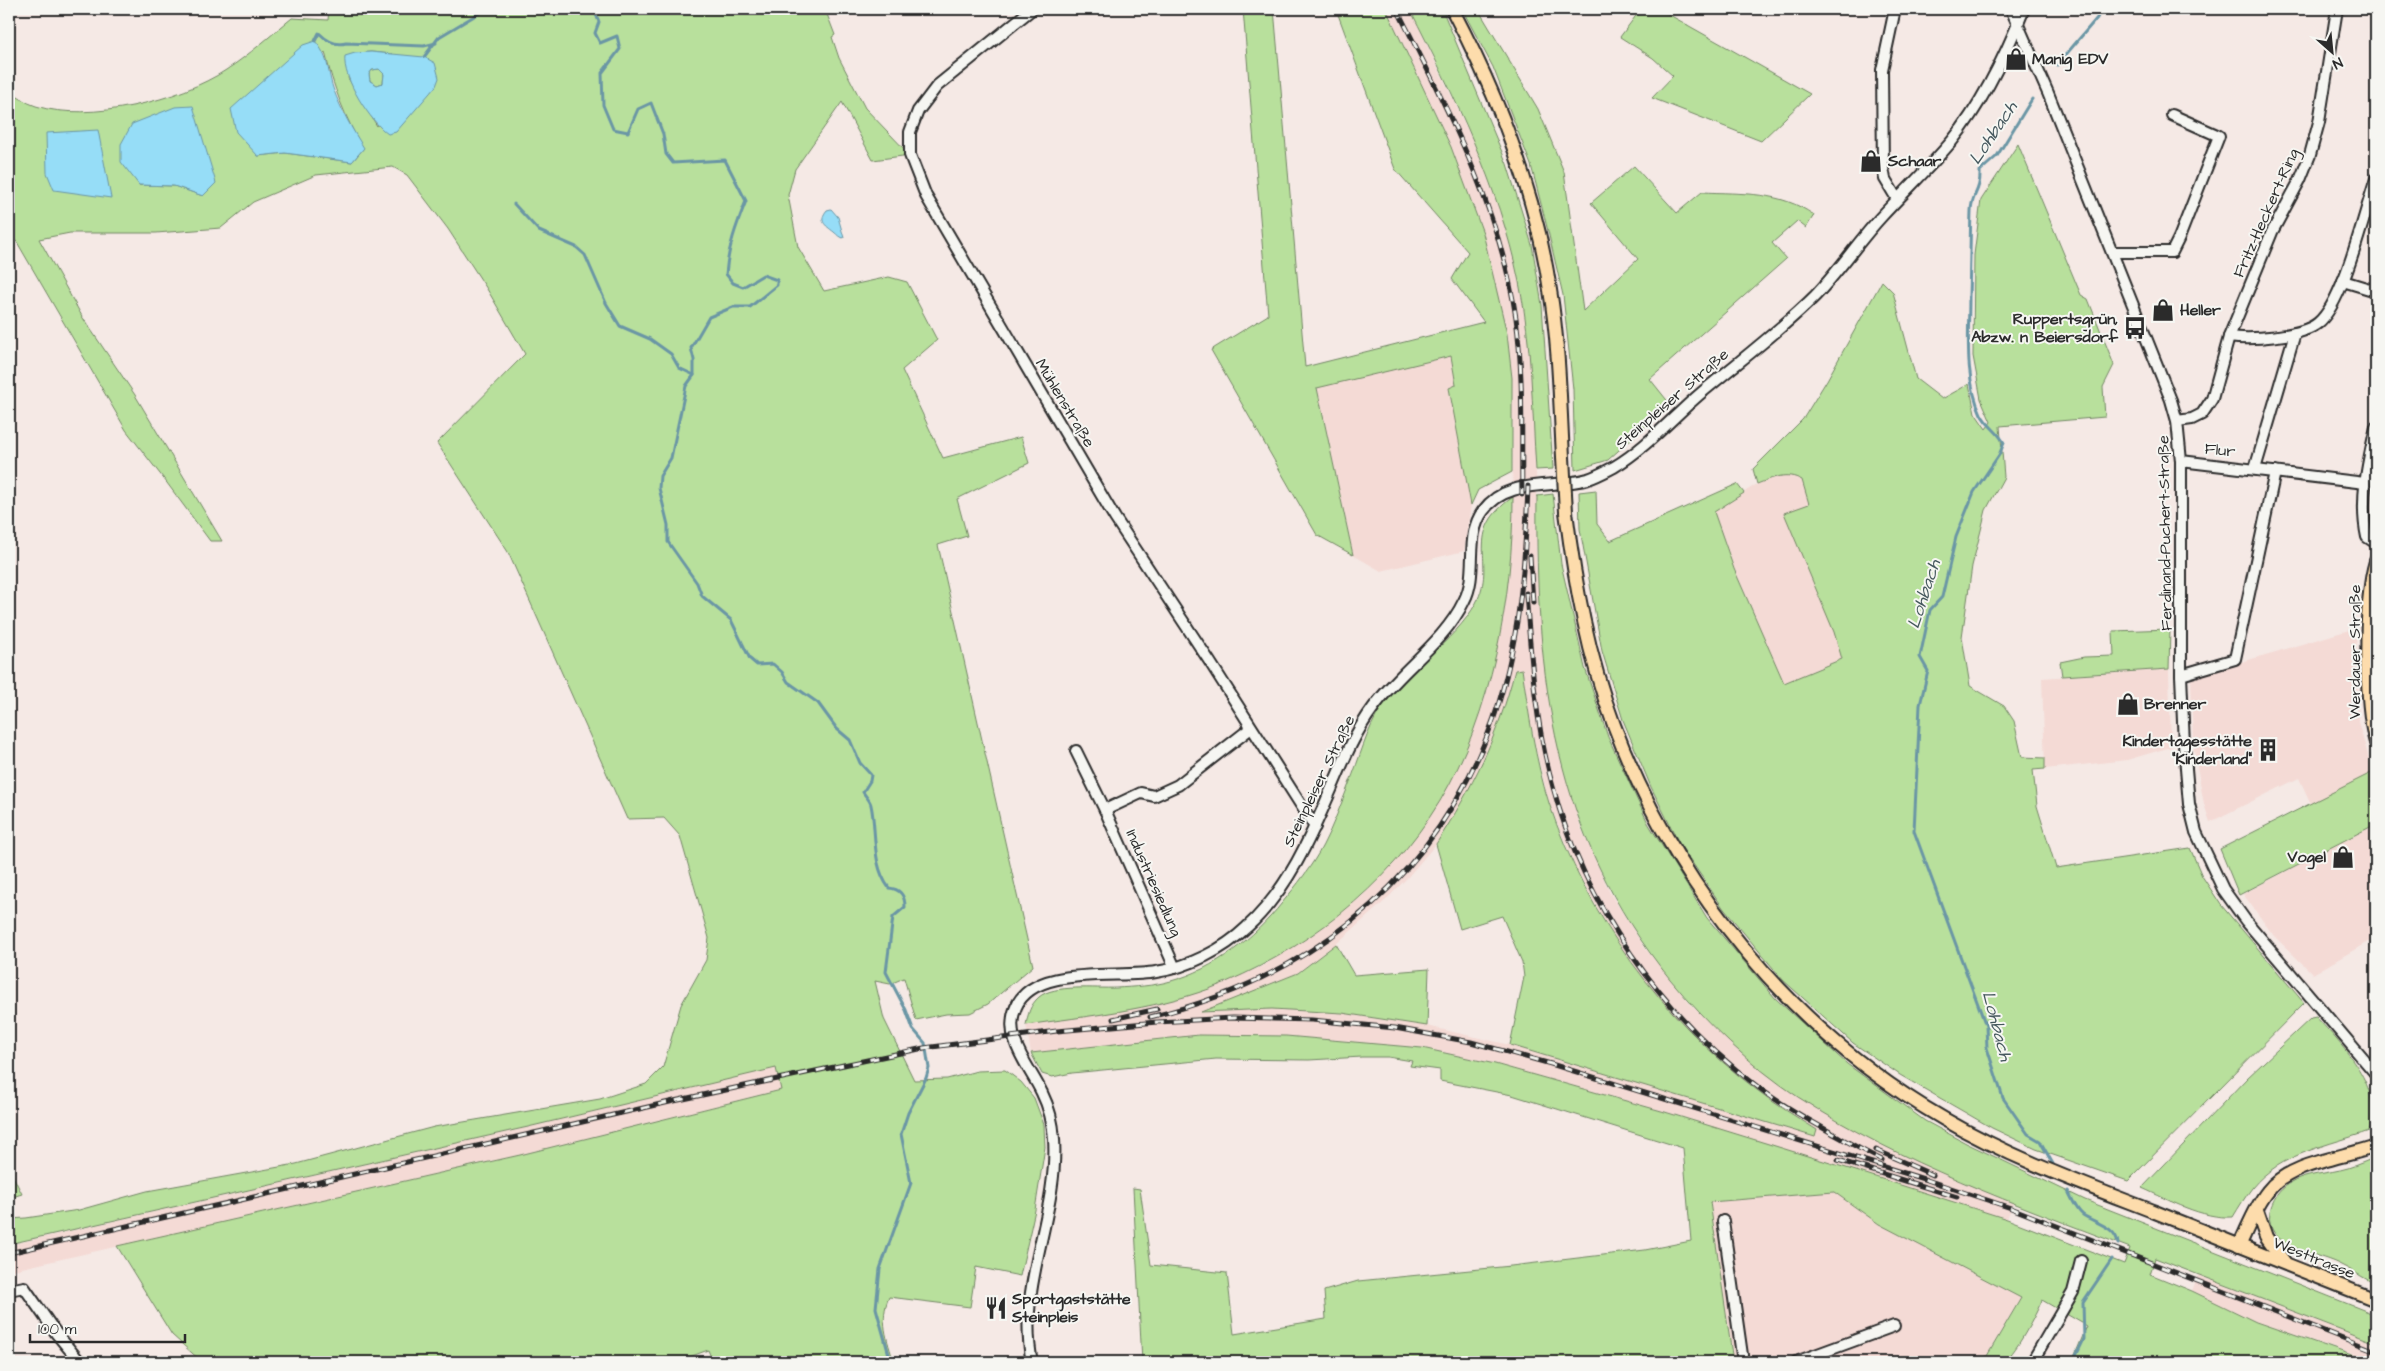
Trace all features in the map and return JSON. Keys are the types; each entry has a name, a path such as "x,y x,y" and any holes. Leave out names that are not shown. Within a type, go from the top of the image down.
{"main road":[{"name":"Westtrasse","path":"1452,9 1499,106 1532,203 1551,300 1557,346 1566,512 1572,562 1582,617 1597,673 1628,761 1671,847 1733,936 1793,1002 1856,1059 1898,1090 1942,1118 2036,1166 2376,1300"},
{"name":"Werdauer Straße","path":"2376,560 2370,580 2369,672 2371,724 2376,743"},
{"path":"2239,1246 2268,1190 2276,1181 2290,1172 2376,1146"},
{"path":"2257,1211 2266,1237 2286,1264"}],"street":[{"name":"Mühlenstraße","path":"1032,9 937,86 918,111 910,132 910,155 926,196 1116,518 1315,827"},
{"path":"1895,9 1882,70 1882,168 1885,179 1898,200"},
{"name":"Ferdinand-Puchert-Straße","path":"2011,9 2048,93 2171,400 2177,421 2182,460 2181,675 2187,784 2189,804 2196,832 2223,889 2246,921 2316,1001 2376,1074"},
{"name":"Steinpleiser Straße","path":"1032,1362 1028,1346 1028,1320 1033,1278 1052,1179 1054,1137 1045,1099 1020,1054 1012,1029 1016,1006 1022,997 1033,987 1047,980 1135,975 1175,968 1212,952 1247,927 1274,897 1297,862 1315,827 1354,738 1371,710 1396,680 1455,619 1473,579 1472,548 1475,529 1482,512 1501,495 1518,489 1588,479 1632,455 1689,403 1810,301 1954,138 1984,92 2018,25 2024,9"},
{"name":"Fritz-Heckert-Ring","path":"2177,421 2192,419 2206,409 2212,399 2229,337 2272,232 2300,180 2310,155 2319,122 2337,9"},
{"path":"2112,252 2172,252 2179,238 2219,136 2172,116"},
{"path":"2229,337 2239,338 2295,333 2318,323 2327,314 2343,281 2376,179"},
{"path":"2343,281 2376,291"},
{"path":"2295,333 2255,469 2365,483"},
{"path":"2376,427 2365,483 2364,524 2367,537 2376,543"},
{"name":"Flur","path":"2182,460 2255,469"},
{"path":"2181,675 2235,659 2275,472"},
{"path":"1105,810 1141,793 1154,796 1178,785 1252,728"},
{"name":"Industriesiedlung","path":"1076,750 1105,810 1175,968"},
{"path":"1724,1221 1743,1362"},
{"path":"2032,1362 2073,1292 2081,1261"},
{"path":"9,1290 24,1287 56,1333 80,1362"},
{"path":"1796,1362 1894,1326"}],"shaded area":[{"path":"1386,9 1410,9 1479,154 1505,226 1519,282 1531,355 1537,496 1536,563 1549,704 1561,762 1581,828 1610,893 1645,948 1691,1005 1739,1051 1867,1136 2013,1203 2007,1219 1665,1112 1495,1064 1422,1048 1286,1036 1199,1035 1031,1053 1026,1025 1150,1005 1207,989 1263,966 1322,928 1362,896 1384,873 1440,800 1460,761 1484,700 1501,629 1513,517 1512,378 1507,334 1483,233 1451,147","holes":["1515,670 1522,670 1532,732 1549,803 1576,869 1611,933 1644,979 1674,1015 1709,1050 1758,1091 1817,1130 1815,1137 1510,1045 1427,1026 1342,1013 1272,1009 1204,1012 1298,973 1336,944 1386,900 1407,878 1436,844 1457,813 1486,760 1507,704"]},
{"path":"1451,356 1456,385 1449,388 1471,505 1464,551 1381,571 1353,555 1317,387"},
{"path":"1781,475 1793,475 1802,480 1816,526 1842,659 1784,684 1734,569 1713,512 1757,484"},
{"path":"2356,628 2358,722 2373,772 2311,804 2299,778 2210,822 2204,804 2193,745 2191,677"},
{"path":"2169,669 2171,747 2127,760 2045,769 2042,678"},
{"path":"2376,824 2376,937 2313,974 2274,936 2243,894"},
{"path":"776,1068 781,1090 520,1155 9,1271 9,1245 528,1127"},
{"path":"1834,1192 1879,1224 2021,1298 1987,1356 1979,1362 1733,1362 1710,1202"},
{"path":"2198,1275 2376,1343 2376,1362 2256,1322 2192,1291"}],"green space":[{"path":"329,9 825,9 835,35 832,37 839,58 865,108 910,155 873,160 842,102 795,169 788,195 798,247 824,291 889,277 907,282 937,340 902,370 943,458 1021,437 1029,463 957,499 967,536 938,545 1033,966 988,1004 970,1013 946,1014 916,1020 904,978 890,984 875,981 884,1019 914,1080 947,1079 977,1071 1005,1070 1021,1082 1034,1098 1044,1125 1045,1147 1035,1210 1020,1276 976,1267 970,1307 889,1297 884,1321 894,1362 713,1362 708,1350 676,1362 202,1362 172,1335 117,1246 520,1155 781,1090 776,1068 528,1127 9,1244 9,1219 79,1210 147,1191 296,1164 434,1127 600,1099 646,1084 663,1067 681,1005 706,960 709,938 680,836 664,818 627,819 508,552 437,443 525,354 487,289 448,229 407,175 393,167 316,175 253,202 221,228 156,233 70,233 39,239 83,318 135,395 222,541 210,541 126,430 17,242 9,235 9,92 32,105 58,111 82,112 134,106 185,91 207,81 243,58 292,18 328,20","holes":["325,52 340,102 363,149 352,162 285,153 258,156","356,53 392,54 377,126 348,78","216,183 203,196 174,186 139,185"]},
{"path":"1243,9 1274,9 1305,367 1484,322 1452,279 1468,252 1395,169 1336,9 1386,9 1451,147 1483,233 1507,334 1512,378 1512,472 1478,490 1471,505 1449,388 1456,385 1451,356 1317,388 1353,555 1317,535 1211,350 1268,315"},
{"path":"1410,9 1442,9 1507,164 1532,245 1542,305 1553,469 1536,470 1527,329 1519,282 1500,211 1459,108"},
{"path":"1462,9 1478,9 1538,109 1564,172 1583,311 1638,259 1591,203 1634,166 1677,213 1702,192 1760,195 1788,202 1814,215 1806,228 1797,221 1772,243 1786,259 1650,379 1670,404 1608,460 1575,470 1573,389 1563,295 1548,231 1531,165 1493,67"},
{"path":"1641,9 1659,9 1810,94 1761,141 1652,98 1673,76 1653,58 1620,37"},
{"path":"379,69 384,74 383,83 377,85 370,81 369,74 372,70"},
{"path":"2018,144 2081,295 2088,299 2114,365 2103,387 2105,417 2000,426 2004,477 1986,510 1972,566 1962,637 1970,686 2004,706 2014,721 2022,757 2045,758 2045,769 2033,770 2037,806 2056,868 2190,848 2202,876 2221,905 2304,1003 2128,1181 2036,1149 1992,1128 1900,1075 1853,1043 1783,980 1724,909 1680,845 1651,787 1623,720 1602,651 1580,529 1579,492 1596,490 1597,524 1610,541 1737,484 1744,493 1714,512 1734,569 1784,683 1842,659 1834,632 1784,513 1809,504 1802,480 1796,477 1785,476 1757,484 1753,469 1803,419 1882,281 1893,292 1916,379 1942,399 1969,384 1975,413 1986,429 1991,422 1981,399 1973,356 1974,255 1981,200"},
{"path":"1553,494 1561,564 1585,668 1608,737 1648,823 1707,918 1776,999 1847,1064 1925,1121 1966,1143 2085,1200 2376,1315 2376,1343 2155,1258 2150,1274 2192,1291 2256,1322 2372,1362 2072,1362 2087,1326 2042,1300 2025,1334 2007,1359 2000,1363 1979,1362 1987,1356 2021,1298 1879,1224 1834,1192 1710,1202 1733,1362 1142,1362 1133,1188 1140,1189 1151,1265 1227,1273 1234,1334 1326,1319 1324,1291 1358,1281 1511,1266 1645,1250 1691,1241 1683,1148 1512,1095 1440,1081 1440,1070 1410,1066 1412,1061 1388,1057 1309,1060 1216,1059 1072,1073 1052,1077 1042,1074 1031,1053 1199,1035 1286,1036 1422,1048 1495,1064 1665,1112 2007,1219 2124,1264 2130,1248 2003,1199 1918,1162 1837,1121 1798,1097 1780,1085 1730,1043 1670,979 1631,924 1600,868 1576,810 1559,751 1547,690 1540,627 1537,563 1537,496"},
{"path":"1513,497 1509,574 1504,614 1486,693 1458,767 1440,801 1419,833 1395,862 1340,914 1309,937 1277,957 1244,974 1209,989 1165,1002 1026,1025 1031,1006 1039,997 1046,993 1076,988 1116,988 1151,985 1187,976 1203,969 1232,951 1271,916 1304,875 1323,845 1340,807 1367,735 1381,708 1403,681 1456,631 1476,603 1482,588 1484,536 1488,523 1497,510"},
{"path":"2170,629 2169,669 2062,676 2060,662 2084,657 2114,656 2113,631"},
{"path":"1522,669 1536,754 1549,803 1565,845 1584,886 1606,925 1659,998 1690,1031 1722,1062 1757,1090 1817,1130 1815,1137 1510,1045 1524,977 1522,962 1502,916 1460,929 1436,844 1462,802 1483,760 1501,717 1515,670"},
{"path":"2373,772 2376,784 2376,824 2239,895 2220,849"},
{"path":"1336,944 1354,975 1429,969 1427,1026 1342,1013 1272,1009 1201,1012 1298,973"},
{"path":"2316,1017 2349,1055 2359,1069 2366,1084 2371,1100 2372,1115 2369,1131 2306,1152 2277,1166 2263,1176 2252,1188 2233,1217 2221,1217 2198,1212 2142,1188 2247,1078 2311,1018"},
{"path":"2376,1157 2376,1284 2339,1264 2293,1247 2275,1234 2270,1224 2270,1212 2274,1199 2285,1186 2296,1180 2348,1168"},
{"path":"9,1168 22,1194 9,1198"}],"water":[{"path":"315,41 323,52 333,88 340,104 364,148 352,162 285,153 258,156 236,132 231,109 303,45"},
{"path":"371,52 424,57 435,63 439,78 436,86 396,132 388,134 381,128 366,110 353,88 345,65 345,56","holes":["379,69 384,74 383,83 377,85 370,81 369,74 372,70"]},
{"path":"193,106 216,183 203,196 174,186 139,185 121,162 121,144 132,124 175,107"},
{"path":"98,130 111,198 54,190 47,173 46,133"},
{"path":"831,209 838,217 844,238 828,227 823,220 824,214 827,210"}],"waterway":[{"path":"424,57 439,37 486,9"},
{"path":"594,9 599,22 595,33 600,43 617,36 620,49 602,73 603,105 613,129 628,132 638,109 651,103 663,134 666,154 673,163 725,160 746,201 733,237 726,274 733,283 743,287 763,275 777,280 777,285 750,307 733,307 709,317 691,348 694,360 694,375 686,386 671,458 660,476 659,488 668,525 668,542 697,583 702,596 731,620 750,659 757,665 773,664 782,672 788,682 818,703 837,729 850,740 860,763 871,775 870,781 863,792 871,805 879,869 889,888 901,894 905,907 893,917 886,972 906,1010 913,1029 925,1043 929,1068 926,1078 908,1113 901,1134 911,1183 880,1269 876,1308 891,1362"},
{"name":"Lohbach","path":"2057,65 2097,18 2101,9"},
{"path":"315,41 319,33 328,40 339,44 424,46 436,43"},
{"name":"Lohbach","path":"2032,99 1997,156 1980,171 1979,184 1971,206 1968,341 1972,386 1981,414 2004,443 1999,455 1974,492 1956,537 1942,597 1930,610 1920,657 1928,671 1920,705 1914,831 1986,1026 1987,1048 2003,1098 2028,1134 2040,1141 2053,1164"},
{"path":"514,204 539,231 576,247 585,255 606,303 620,326 650,339 671,354 679,368 694,375"},
{"name":"Lohbach","path":"2068,1191 2081,1213 2110,1229 2117,1238 2118,1244"},
{"name":"Lohbach","path":"2073,1362 2084,1339 2083,1302 2112,1259"}],"railway":[{"path":"1397,9 1469,159 1498,237 1508,277 1519,340 1522,407 1522,495"},
{"path":"1150,1017 1205,1001 1257,980 1306,954 1350,922 1391,886 1426,844 1457,798 1483,746 1495,715 1512,651 1518,618 1525,552 1528,486"},
{"path":"1530,556 1533,603"},
{"path":"1526,593 1538,715 1553,787 1584,873 1606,914 1631,954 1689,1026 1758,1087 1785,1106 1882,1160"},
{"path":"1113,1019 1157,1009"},
{"path":"9,1253 674,1101 924,1048 1057,1031 1157,1022 1233,1018 1312,1020 1395,1028 1471,1042 1551,1064 1927,1180 2011,1208 2376,1351"},
{"path":"1876,1150 1933,1175"},
{"path":"1838,1160 1957,1197"}],"place":[{"name":"Manig EDV","path":"2016,59"},
{"name":"Schaar","path":"1871,161"},
{"name":"Heller","path":"2163,310"},
{"name":"Ruppertsgrün, Abzw. n Beiersdorf","path":"2135,328"},
{"name":"Brenner","path":"2128,704"},
{"name":"Kindertagesstätte \"Kinderland\"","path":"2268,750"},
{"name":"Vogel","path":"2343,857"},
{"name":"Sportgaststätte Steinpleis","path":"996,1308"}]}
